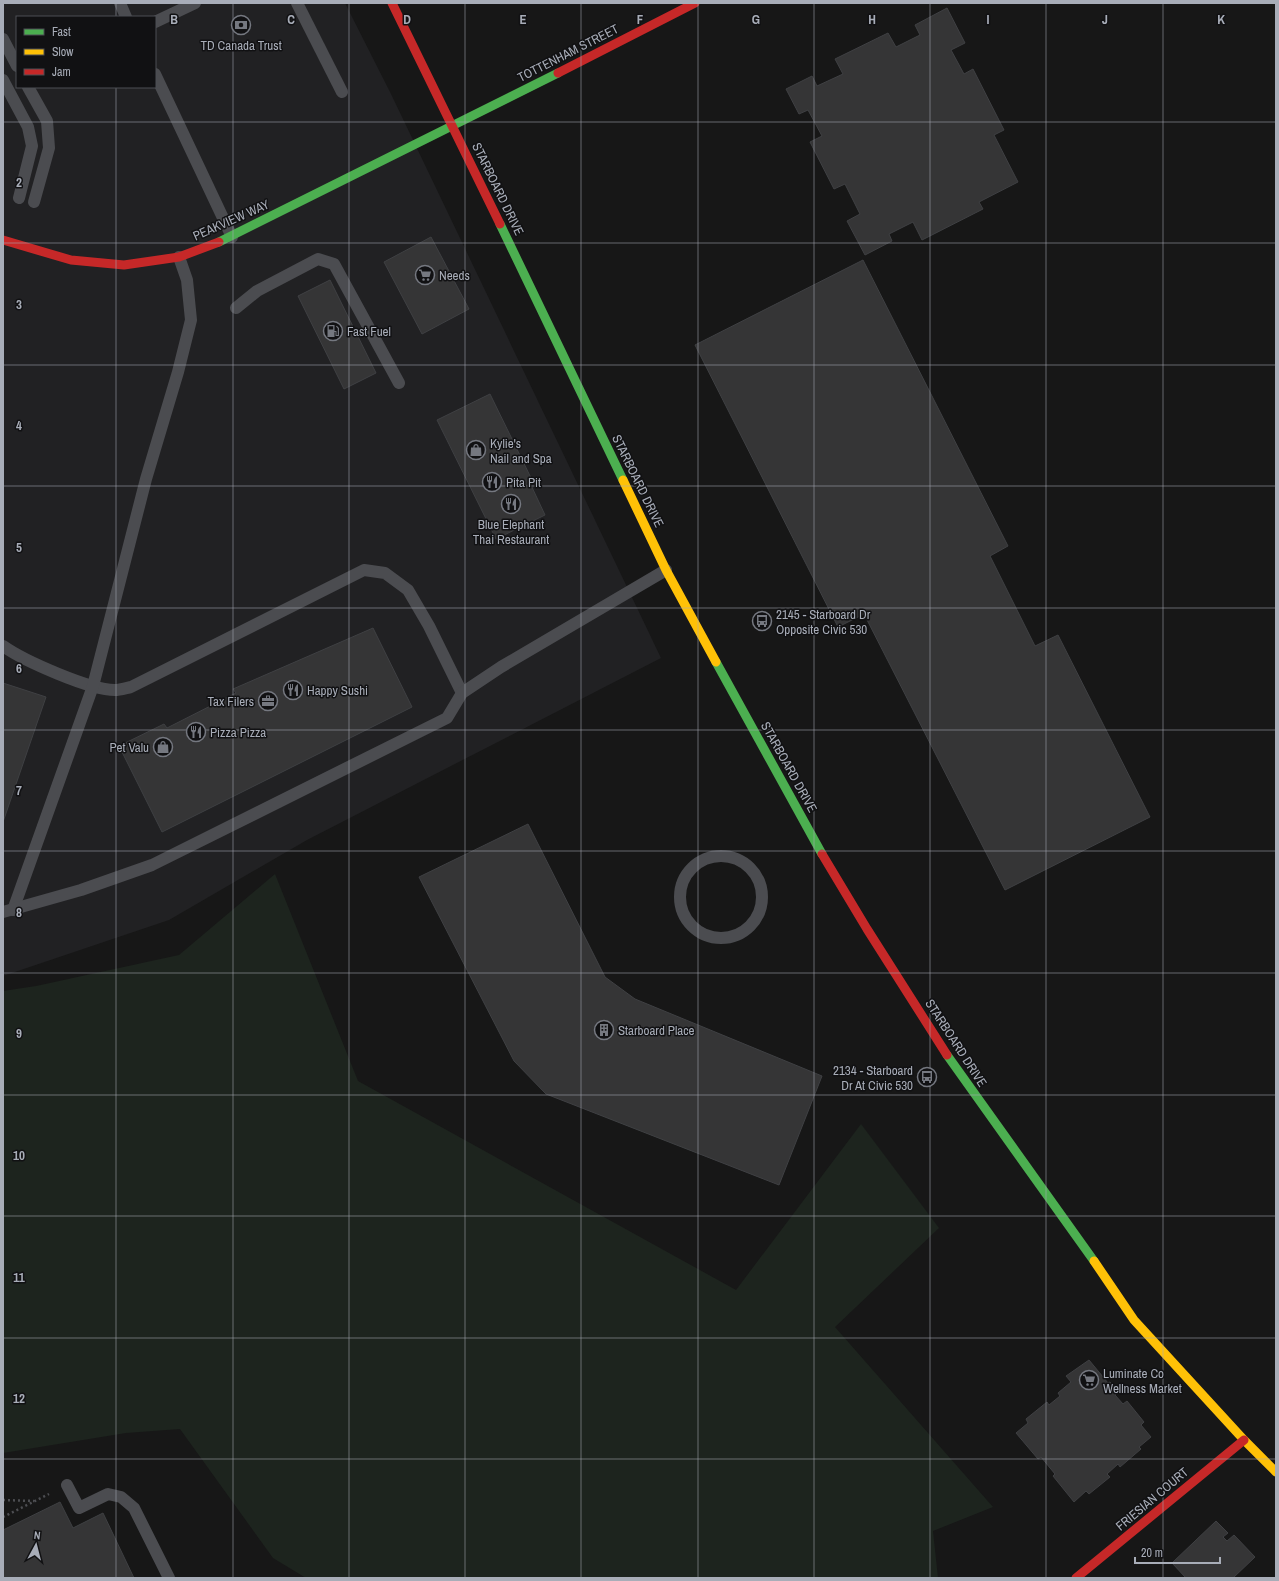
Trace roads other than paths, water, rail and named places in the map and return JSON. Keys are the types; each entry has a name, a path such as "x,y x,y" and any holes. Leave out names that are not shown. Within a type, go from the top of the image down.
{"street":[{"name":"STARBOARD DRIVE","path":"392,3 454,126 666,570 814,840 867,929 962,1078 1060,1212 1134,1320 1244,1440 1276,1472"},
{"name":"TOTTENHAM STREET","path":"454,126 695,3"},
{"name":"PEAKVIEW WAY","path":"3,240 71,260 124,265 179,257 232,237 454,126"},
{"name":"FRIESIAN COURT","path":"1076,1578 1244,1440"}],"lane":[{"path":"120,3 126,16"},
{"path":"156,22 195,3"},
{"path":"297,3 342,92"},
{"path":"3,40 16,64"},
{"path":"156,76 232,237"},
{"path":"3,80 28,127 32,146 18,198"},
{"path":"29,88 47,121 49,148 34,202"},
{"path":"8,911 93,686 146,479 178,372 191,320 187,280 179,257"},
{"path":"236,308 257,291 318,260 334,264 399,383"},
{"path":"3,646 16,656 93,686 115,690 131,687 364,570 385,573 408,590 429,626 462,693"},
{"path":"8,911 152,865 447,718 462,693 501,667 666,570"},
{"path":"721,855 735,857 746,864 756,874 761,886 763,901 759,914 752,926 740,934 726,939 712,938 699,933 688,923 682,912 679,898 681,885 687,873 696,864 708,858 721,855"},
{"path":"67,1485 79,1508 108,1494 120,1497 134,1508 169,1578"}],"place":[{"name":"TD Canada Trust","path":"241,25"},
{"name":"Needs","path":"425,275"},
{"name":"Fast Fuel","path":"333,331"},
{"name":"Kylie's Nail and Spa","path":"476,450"},
{"name":"Pita Pit","path":"492,482"},
{"name":"Blue Elephant Thai Restaurant","path":"511,504"},
{"name":"2145 - Starboard Dr Opposite Civic 530","path":"762,621"},
{"name":"Happy Sushi","path":"293,690"},
{"name":"Tax Filers","path":"268,701"},
{"name":"Pizza Pizza","path":"196,732"},
{"name":"Pet Valu","path":"163,747"},
{"name":"Starboard Place","path":"604,1030"},
{"name":"2134 - Starboard Dr At Civic 530","path":"927,1077"},
{"name":"Luminate Co Wellness Market","path":"1089,1380"}]}
